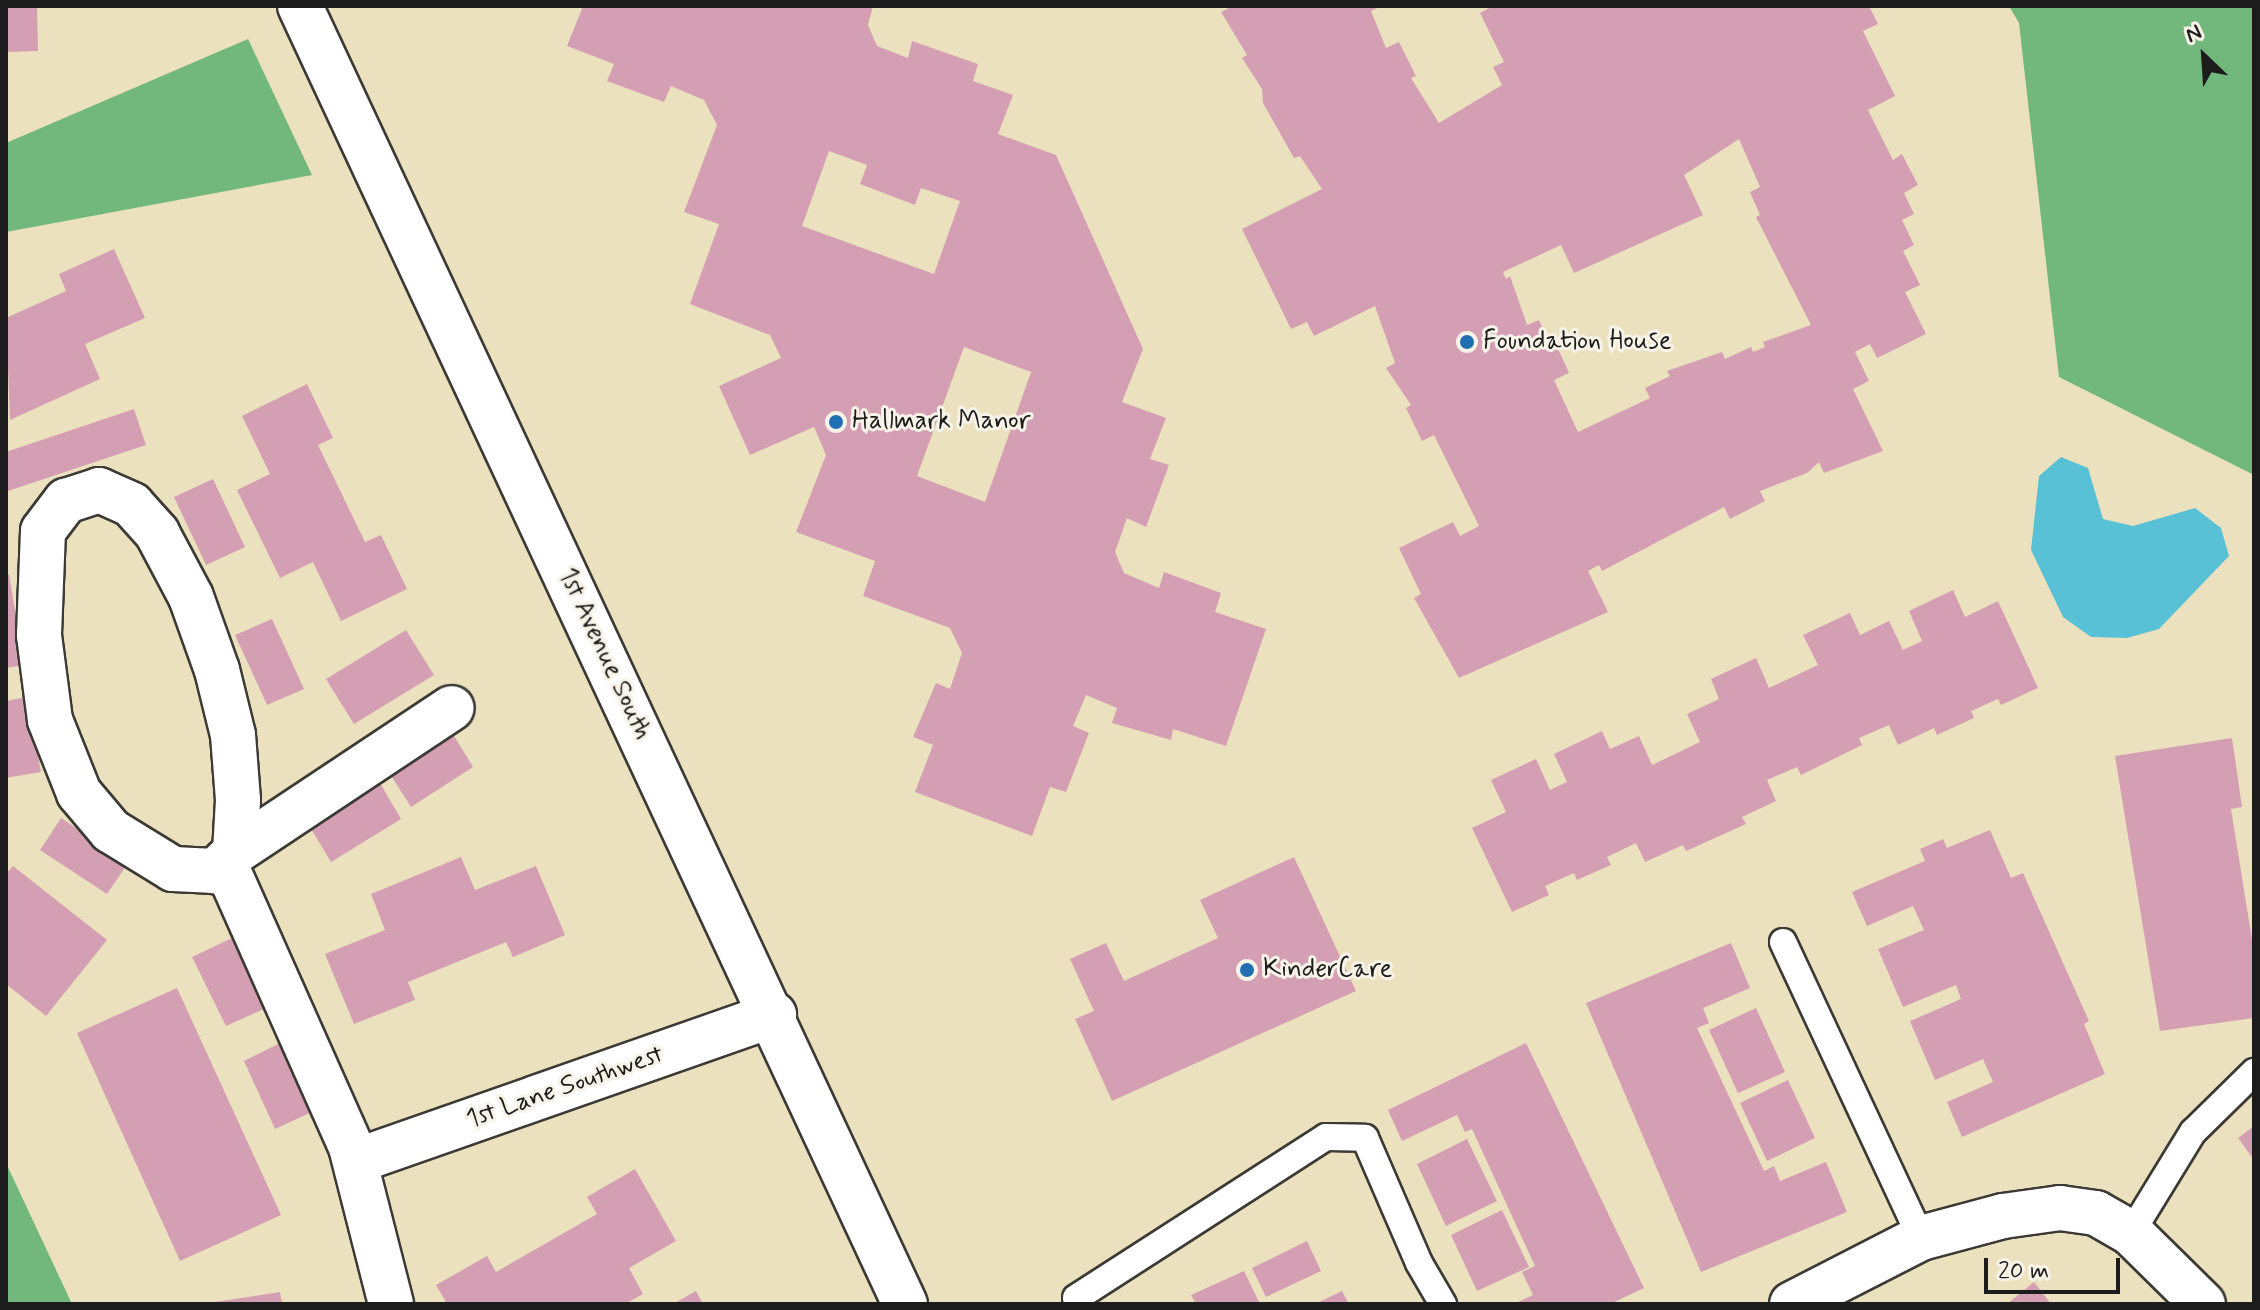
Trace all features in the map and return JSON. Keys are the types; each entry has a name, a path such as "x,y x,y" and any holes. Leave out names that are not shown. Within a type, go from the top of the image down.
{"street":[{"name":"1st Avenue South","path":"300,6 774,1015 905,1304"},
{"path":"391,1304 356,1161 230,859 238,800 233,735 217,670 191,597 157,533 132,505 99,490 80,494 51,514 39,558 41,666 58,749 79,793 132,847 188,873 230,859 452,708"},
{"name":"1st Lane Southwest","path":"356,1161 774,1015"},
{"path":"1792,1304 1921,1238 2003,1216 2060,1208 2096,1213 2131,1233 2203,1304"}],"lane":[{"path":"1783,942 1921,1238"},
{"path":"2131,1233 2193,1132 2254,1072"},
{"path":"1076,1298 1326,1137 1365,1138 1419,1263 1443,1304"}],"green space":[{"path":"2009,6 2254,6 2254,475 2059,377 2019,23"},
{"path":"248,39 312,175 6,232 6,143"},
{"path":"6,1163 72,1304 6,1304"}],"water":[{"path":"2061,457 2088,468 2103,519 2133,526 2195,508 2221,528 2229,556 2159,629 2127,638 2091,637 2063,617 2031,550 2039,476"}],"building":[{"path":"6,6 37,6 38,51 6,52"},
{"name":"Hallmark Manor","path":"583,6 873,6 868,25 877,46 908,58 912,41 978,64 973,81 1013,95 998,134 1056,155 1143,349 1122,402 1166,418 1150,459 1169,465 1146,527 1127,518 1115,552 1124,573 1159,588 1164,572 1221,593 1215,612 1266,629 1226,746 1173,729 1171,740 1112,723 1117,708 1086,695 1073,726 1089,733 1066,792 1050,787 1032,836 915,792 933,745 913,737 936,683 950,689 962,653 950,628 863,596 875,561 796,532 826,455 814,427 750,455 719,386 781,358 770,335 690,304 719,224 684,212 717,125 704,100 671,86 664,102 607,81 614,64 567,46","holes":["829,151 867,165 860,184 915,205 921,188 960,201 934,274 802,226","964,347 1031,372 985,502 917,476"]},
{"name":"Foundation House","path":"1233,6 1381,6 1371,11 1386,48 1399,42 1416,76 1411,78 1439,123 1502,85 1493,67 1504,62 1480,13 1493,6 1869,6 1878,24 1863,31 1895,96 1868,110 1893,160 1902,154 1918,185 1904,193 1914,214 1902,220 1914,245 1903,251 1920,285 1905,292 1926,334 1877,358 1870,344 1855,352 1869,381 1853,389 1883,451 1824,473 1819,462 1807,473 1760,491 1765,501 1730,519 1724,507 1602,571 1599,565 1588,571 1608,612 1459,678 1414,598 1421,594 1399,548 1453,522 1460,536 1479,526 1434,435 1422,441 1406,408 1411,405 1386,368 1395,363 1375,306 1314,336 1307,322 1291,329 1242,229 1322,189 1300,156 1294,158 1263,103 1262,89 1242,58 1247,55 1221,12","holes":["1739,139 1760,187 1750,192 1760,215 1756,217 1811,325 1763,342 1765,347 1753,352 1751,347 1725,359 1722,352 1667,371 1670,376 1645,388 1650,398 1578,432 1554,380 1569,373 1555,342 1550,345 1539,320 1527,325 1510,276 1506,279 1503,272 1561,245 1574,273 1703,215 1684,175"]},
{"path":"114,249 145,318 85,344 100,379 10,420 6,318 66,291 59,274"},
{"path":"307,384 333,438 318,445 365,542 381,535 407,589 341,621 313,562 280,578 237,490 270,474 242,416"},
{"path":"134,409 146,445 8,491 6,452"},
{"path":"213,479 245,547 206,565 174,497"},
{"path":"9,574 24,665 6,668 6,575"},
{"path":"1953,590 1965,617 1998,601 2038,688 2001,705 1998,699 1971,711 1974,718 1937,735 1934,728 1898,745 1889,725 1859,738 1862,745 1801,775 1797,767 1767,780 1776,801 1742,817 1746,824 1686,851 1683,845 1645,862 1636,843 1607,857 1611,865 1577,880 1574,873 1545,886 1549,895 1512,912 1472,828 1506,812 1491,780 1536,759 1550,790 1567,782 1554,754 1602,731 1610,749 1639,736 1652,765 1700,742 1687,714 1719,699 1711,679 1756,658 1769,688 1818,665 1803,635 1850,613 1860,635 1889,621 1903,650 1922,641 1909,611"},
{"path":"272,619 304,689 267,705 235,635"},
{"path":"406,630 434,675 354,724 326,679"},
{"path":"27,697 41,772 6,778 6,701"},
{"path":"453,734 473,767 411,807 390,774"},
{"path":"2232,738 2242,807 2231,809 2254,952 2254,1018 2160,1031 2115,756"},
{"path":"377,778 401,819 331,862 307,822"},
{"path":"61,818 128,863 107,894 40,850"},
{"path":"1990,830 2011,878 2023,873 2089,1021 2084,1024 2105,1074 1962,1137 1947,1102 1993,1082 1983,1059 1935,1080 1910,1021 1961,999 1956,985 1903,1007 1878,949 1924,930 1913,906 1867,926 1852,892 1925,861 1920,849 1943,839 1947,848"},
{"path":"461,857 475,890 536,866 565,935 513,957 506,942 408,982 415,1000 354,1024 325,954 385,930 371,894"},
{"name":"KinderCare","path":"1294,857 1356,991 1112,1101 1075,1019 1094,1011 1070,959 1106,943 1124,981 1218,938 1200,900"},
{"path":"13,866 107,940 46,1016 6,984 6,874"},
{"path":"232,938 266,1008 226,1026 192,957"},
{"path":"1731,943 1750,988 1703,1008 1709,1023 1697,1028 1764,1171 1774,1166 1780,1181 1826,1162 1847,1212 1701,1272 1586,1003"},
{"path":"177,988 281,1215 180,1261 77,1033"},
{"path":"1756,1008 1785,1072 1738,1093 1709,1030"},
{"path":"282,1042 314,1111 275,1129 244,1061"},
{"path":"1526,1043 1644,1288 1610,1304 1514,1304 1533,1295 1522,1272 1535,1266 1472,1129 1465,1132 1457,1115 1402,1141 1388,1110"},
{"path":"1788,1080 1815,1138 1767,1161 1740,1103"},
{"path":"2254,1126 2254,1160 2238,1138"},
{"path":"1467,1139 1497,1201 1446,1226 1417,1164"},
{"path":"635,1169 676,1241 629,1268 643,1294 625,1304 447,1304 436,1285 487,1256 496,1272 597,1214 587,1197"},
{"path":"1502,1210 1529,1267 1477,1291 1451,1235"},
{"path":"1307,1241 1321,1271 1266,1297 1252,1268"},
{"path":"1244,1271 1260,1304 1196,1304 1191,1295"},
{"path":"2034,1282 2051,1304 2007,1304"},
{"path":"696,1291 703,1304 673,1304"},
{"path":"1342,1291 1349,1304 1315,1304"},
{"path":"280,1292 282,1304 215,1304 215,1302"}],"place":[{"name":"Foundation House","path":"1467,342"},
{"name":"Hallmark Manor","path":"836,422"},
{"name":"KinderCare","path":"1247,970"}]}
